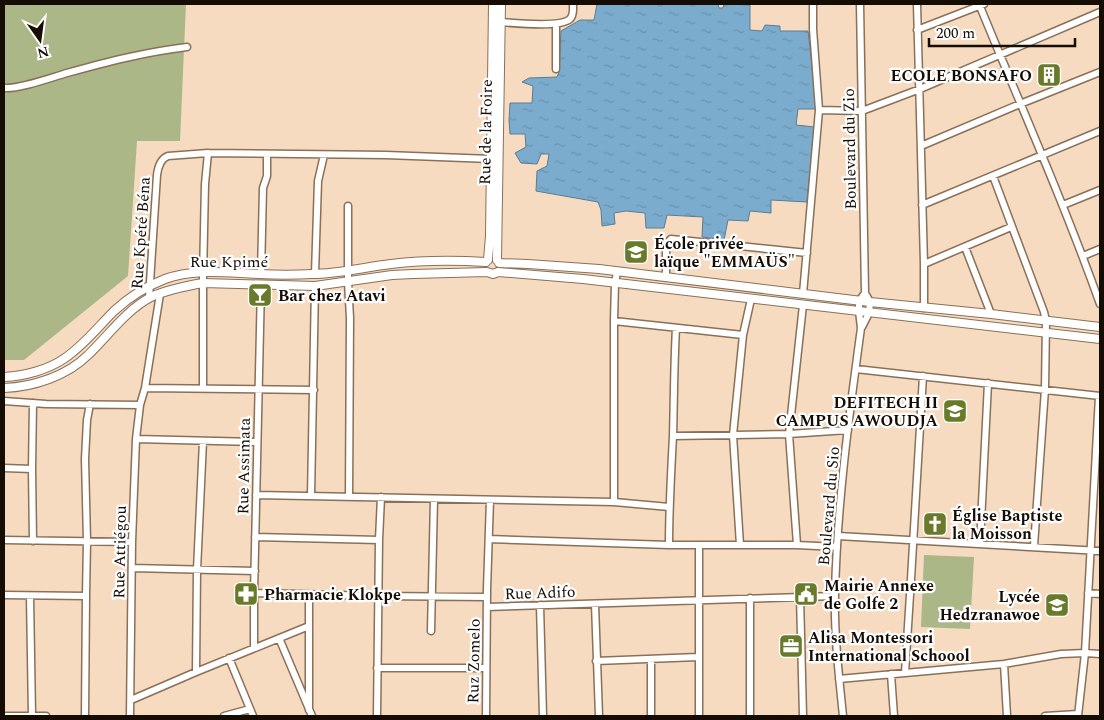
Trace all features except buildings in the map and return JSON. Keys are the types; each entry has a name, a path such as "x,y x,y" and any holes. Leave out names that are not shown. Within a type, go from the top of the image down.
{"main road":[{"path":"493,4 490,236 493,261 500,268 498,272"},
{"name":"Rue de la Foire","path":"493,261 500,4"},
{"path":"487,272 485,267 493,261"},
{"name":"Rue Kpimé","path":"4,377 47,368 65,358 80,347 129,299 150,285 179,275 203,272 315,274 414,262 493,261 576,267 1100,327"},
{"path":"149,298 203,283 315,286 413,274 487,272 492,274 498,272 584,279 1100,339"},
{"name":"Rue Kpété Béna","path":"4,388 28,386 63,373 88,355 116,325 149,298"}],"street":[{"path":"500,22 556,24 570,19 573,13 573,4"},
{"path":"803,294 819,110 813,4"},
{"name":"Boulevard du Zio","path":"860,4 865,293 870,302"},
{"path":"917,4 924,308"},
{"path":"918,30 981,4 1020,104 1063,205 1100,304"},
{"path":"819,110 862,111 920,89 1100,12"},
{"path":"556,24 556,69"},
{"path":"4,88 158,50 187,47"},
{"path":"921,146 1100,72"},
{"path":"922,205 1100,131"},
{"path":"203,388 203,272 205,184 208,154 386,155 491,159"},
{"name":"Rue Kpété Béna","path":"149,298 157,175 160,162 172,155 208,154"},
{"path":"261,274 267,154"},
{"path":"315,274 318,181 324,154"},
{"path":"992,176 1046,321 1047,333 1034,546"},
{"path":"1063,205 1100,190"},
{"path":"348,206 350,318 349,496"},
{"path":"924,264 1011,227"},
{"path":"666,277 666,244 671,239 807,253"},
{"path":"964,247 991,314"},
{"path":"1083,256 1100,249"},
{"path":"614,502 614,321 617,272"},
{"name":"Rue Assimata","path":"254,648 261,285"},
{"path":"311,496 315,286"},
{"path":"860,301 865,293"},
{"name":"Rue Attiégou","path":"130,716 132,542 136,439 140,404 145,388 160,294"},
{"path":"740,545 732,435 743,335 751,299"},
{"name":"Boulevard du Sio","path":"843,716 835,596 837,547 848,430 861,328 860,301"},
{"name":"Boulevard du Sio","path":"861,328 869,313 870,302"},
{"path":"797,545 789,434 802,305"},
{"path":"614,321 743,335"},
{"path":"669,545 676,328"},
{"path":"856,369 1099,396 1085,653 1078,715 1045,716"},
{"path":"905,673 923,376"},
{"path":"980,543 988,383"},
{"path":"145,388 314,390"},
{"path":"4,401 140,404"},
{"path":"33,403 33,541"},
{"path":"86,716 88,541 85,459 86,420 90,404"},
{"path":"672,436 789,434 848,430"},
{"path":"136,439 258,442"},
{"path":"196,672 197,570 203,441"},
{"path":"4,468 32,469"},
{"path":"256,495 614,502 669,507"},
{"path":"376,716 381,497"},
{"path":"431,631 434,498"},
{"path":"487,597 490,500"},
{"path":"838,536 1100,551"},
{"path":"256,537 379,540"},
{"path":"4,540 132,542"},
{"path":"489,540 699,546 797,545 837,547"},
{"path":"699,546 699,716"},
{"path":"132,568 255,572"},
{"path":"1088,593 1100,594"},
{"name":"Rue Adifo","path":"254,594 487,597 488,607 835,596"},
{"path":"4,595 86,596"},
{"path":"309,595 310,713"},
{"path":"30,596 32,716"},
{"path":"800,596 803,716"},
{"path":"750,598 750,716"},
{"path":"595,604 599,716"},
{"path":"540,606 543,716"},
{"name":"Ruz Zomelo","path":"486,716 488,607"},
{"path":"131,700 309,626"},
{"path":"279,638 310,713"},
{"path":"839,678 1004,664 1060,654 1100,654"},
{"path":"596,661 698,657"},
{"path":"224,716 252,713 229,658"},
{"path":"651,659 651,716"},
{"path":"1004,664 1007,716"},
{"path":"377,668 486,668"},
{"path":"891,674 894,716"},
{"path":"4,716 46,716"}],"green space":[{"path":"4,4 186,4 180,141 137,141 128,276 24,360 4,360"},
{"path":"924,555 974,557 970,629 921,627"}],"water":[{"path":"597,4 718,4 719,8 723,8 724,4 750,5 750,30 762,31 765,25 780,26 780,31 808,31 817,109 798,109 796,125 815,127 807,202 771,200 771,213 750,211 748,221 728,220 724,240 702,237 703,217 667,215 664,228 646,228 645,213 626,211 614,213 615,224 602,226 601,210 598,202 536,191 537,171 547,166 549,154 541,154 537,164 521,163 515,153 526,147 525,134 510,134 510,103 532,103 533,86 522,82 529,78 557,77 559,72 561,31 580,20 594,20"}],"place":[{"name":"ECOLE BONSAFO","path":"1049,75"},
{"name":"École privée laïque \"EMMAÜS\"","path":"636,252"},
{"name":"Bar chez Atavi","path":"260,295"},
{"name":"DEFITECH II CAMPUS AWOUDJA","path":"955,411"},
{"name":"Église Baptiste la Moisson","path":"935,524"},
{"name":"Pharmacie Klokpe","path":"246,594"},
{"name":"Mairie Annexe de Golfe 2","path":"806,594"},
{"name":"Lycée Hedzranawoe","path":"1057,605"},
{"name":"Alisa Montessori International Schoool","path":"791,646"}]}
